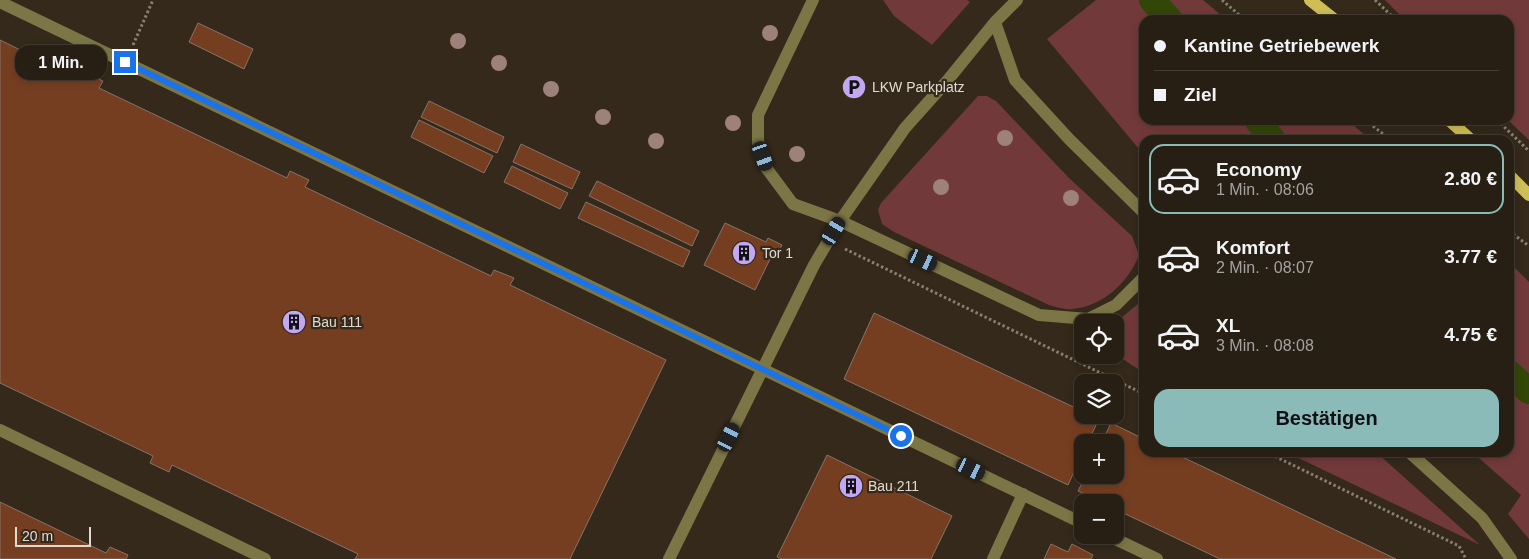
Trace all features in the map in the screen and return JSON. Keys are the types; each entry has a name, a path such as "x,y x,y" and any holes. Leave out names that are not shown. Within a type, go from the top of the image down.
{"main road":[{"path":"1310,0 1329,15"},
{"path":"1454,125 1466,135"},
{"path":"1514,180 1529,194"}],"lane":[{"path":"812,0 758,115 758,142 767,169 793,204 840,222 1039,315 1088,319 1116,305 1139,282"},
{"path":"669,559 814,265 828,241 905,128 1017,0"},
{"path":"0,2 1074,519"},
{"path":"996,22 1015,80 1069,138 1139,207"},
{"path":"0,430 265,559"},
{"path":"1415,457 1482,518 1511,559"},
{"path":"993,559 1023,494"},
{"path":"1124,543 1157,559"}],"path":[{"path":"125,62 153,0"},
{"path":"1222,0 1239,15"},
{"path":"1375,0 1391,15"},
{"path":"1372,125 1384,135"},
{"path":"1502,125 1512,135"},
{"path":"1514,136 1529,151"},
{"path":"1514,234 1529,246"},
{"path":"828,241 1139,392"},
{"path":"1276,457 1459,546 1466,559"}],"shaded area":[{"path":"883,0 967,0 970,2 932,45 894,16"},
{"path":"1096,0 1203,0 1221,15 1139,15 1139,125 1353,125 1365,135 1139,135 1139,149 1047,39"},
{"path":"1385,0 1529,0 1529,140 1513,125 1514,15 1400,15"},
{"path":"978,96 987,96 996,101 1069,178 1132,236 1139,255 1129,275 1113,291 1094,304 1072,309 1063,309 1049,305 894,232 882,224 878,210 881,203"},
{"path":"1514,267 1529,282 1529,539 1508,514 1521,495 1478,457 1514,457"},
{"path":"1139,303 1139,370 1124,360 1124,316"},
{"path":"1296,457 1381,457 1480,545"}],"building":[{"path":"198,23 253,49 244,69 189,42"},
{"name":"Bau 111","path":"0,40 80,79 84,72 103,81 99,88 287,178 290,171 309,180 305,187 491,276 494,270 514,278 510,285 666,360 570,559 355,559 358,554 172,465 169,472 150,463 153,456 0,383"},
{"path":"429,101 504,137 497,153 421,117"},
{"path":"419,120 493,156 484,173 411,137"},
{"path":"521,144 580,172 572,189 513,162"},
{"path":"512,166 568,193 560,209 504,182"},
{"path":"597,181 699,231 692,246 589,196"},
{"path":"586,202 690,251 683,267 578,218"},
{"name":"Tor 1","path":"725,223 766,242 768,238 782,245 775,259 771,257 755,290 704,265"},
{"path":"874,313 1074,407 1074,424 1097,424 1092,434 1074,434 1074,472 1068,485 844,379"},
{"path":"1111,424 1113,424 1139,437 1139,457 1182,457 1396,559 1220,559 1124,513 1124,494 1085,494 1078,491 1082,484 1124,484 1124,434 1106,434"},
{"name":"Bau 211","path":"827,455 952,516 931,559 782,559 777,557"},
{"path":"0,502 106,553 110,547 128,555 126,559 0,559"},
{"path":"1051,544 1068,552 1072,544 1093,555 1091,559 1044,559"}],"waterway":[{"path":"1152,0 1166,15"},
{"path":"1261,125 1269,135"},
{"path":"1514,378 1529,391"}],"place":[{"name":"LKW Parkplatz","path":"854,87"},
{"name":"Tor 1","path":"744,253"},
{"name":"Bau 111","path":"294,322"},
{"name":"Bau 211","path":"851,486"}],"route":[{"path":"125,62 901,436"}]}
